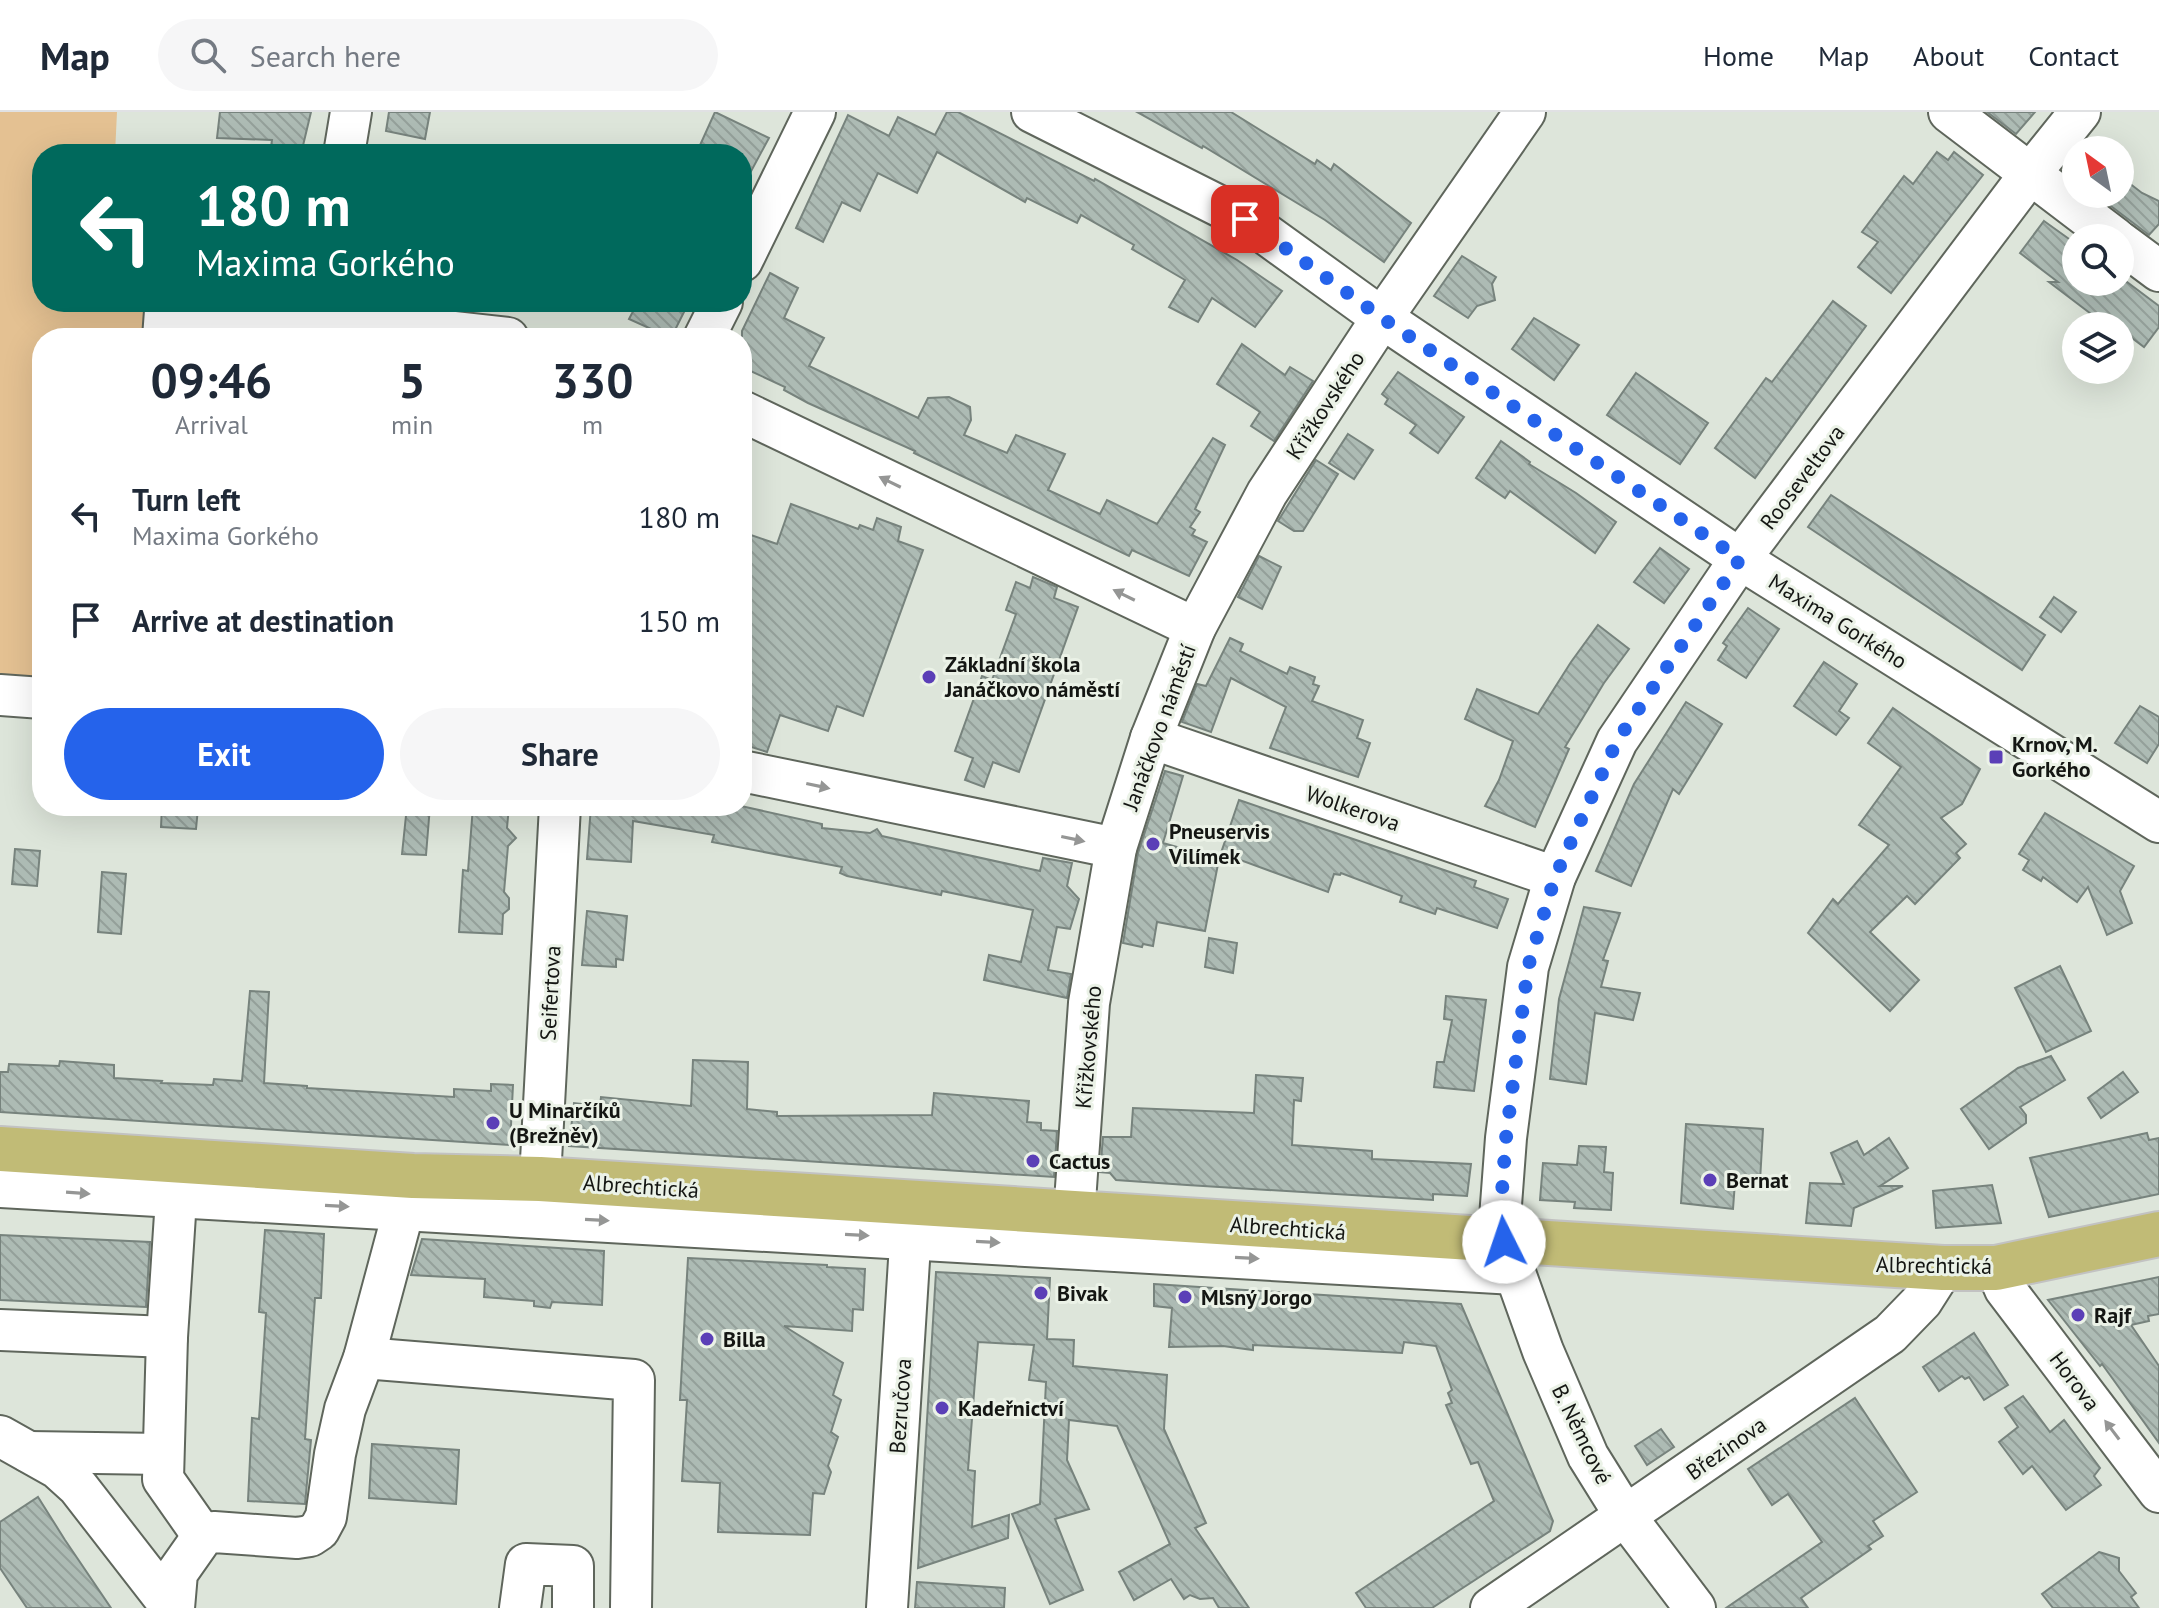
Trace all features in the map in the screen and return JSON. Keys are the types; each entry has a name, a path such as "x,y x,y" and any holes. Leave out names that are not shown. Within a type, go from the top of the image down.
{"main road":[{"name":"Albrechtická","path":"0,1149 409,1192 540,1179 911,1221 1510,1258 1996,1268 2159,1234"}],"street":[{"path":"346,144 351,112"},
{"path":"752,241 815,112"},
{"name":"Maxima Gorkého","path":"1032,112 1245,219 1382,318 1740,559 2159,822"},
{"name":"Křižkovského","path":"1195,628 1267,493 1382,318 1525,112"},
{"path":"1949,112 2096,224"},
{"name":"Rooseveltova","path":"1510,1258 1500,1218 1506,1138 1528,967 1555,877 1617,741 1740,559 2080,112"},
{"path":"2134,252 2159,271"},
{"path":"164,324 323,312"},
{"path":"342,312 444,328"},
{"name":"Janáčkovo náměstí","path":"752,416 1195,628 1151,738 1116,848"},
{"path":"0,695 32,697"},
{"name":"Wolkerova","path":"1151,738 1555,877"},
{"path":"752,773 1116,848"},
{"name":"Seifertova","path":"540,1179 559,816"},
{"name":"Křižkovského","path":"1073,1231 1089,1003 1116,848"},
{"name":"Albrechtická","path":"0,1187 176,1199 409,1192 911,1221"},
{"path":"173,1608 177,1573 203,1536 214,1532 297,1538 310,1536 319,1530 326,1517 345,1409 364,1358 409,1192"},
{"path":"176,1199 167,1337 163,1479 203,1536"},
{"name":"Bezručova","path":"886,1608 911,1221"},
{"name":"B. Němcové","path":"1510,1258 1543,1351 1588,1456 1626,1517 1695,1608"},
{"name":"Březinova","path":"1491,1608 1890,1334 1922,1301 1943,1268"},
{"name":"Horova","path":"1996,1268 2005,1289 2159,1492"},
{"path":"0,1330 167,1337"},
{"path":"364,1358 634,1380 631,1608"},
{"path":"14,1444 163,1454"},
{"path":"14,1444 57,1468 78,1487 173,1608"},
{"path":"520,1608 526,1564 573,1566 573,1608"}],"shaded area":[{"path":"0,112 117,112 115,144 32,144 32,312 150,312 150,328 32,328 32,686 0,682"}],"building":[{"path":"220,112 311,112 303,144 217,138"},
{"path":"389,112 430,112 425,139 386,131"},
{"path":"715,112 769,138 752,169 752,144 701,144"},
{"path":"947,112 958,112 1095,179 1237,260 1282,291 1255,327 1212,298 1198,322 1169,307 1185,280 1132,249 1134,245 1081,215 1077,223 1027,198 1025,202 937,152 917,193 878,173 860,211 842,202 823,242 796,228 848,115 889,136 898,117 935,135"},
{"path":"1137,112 1231,112 1315,164 1317,160 1331,170 1334,164 1411,223 1384,262 1325,220 1203,146"},
{"path":"1987,112 2035,112 2016,134"},
{"path":"1937,152 1948,160 1954,152 1983,175 1891,293 1858,267 1878,242 1862,232 1904,176 1913,184"},
{"path":"2134,187 2159,201 2159,224 2149,235 2113,208 2134,208"},
{"path":"2044,221 2062,234 2062,292 2049,282 2058,282 2020,253"},
{"path":"1462,256 1496,277 1492,284 1495,300 1477,306 1468,318 1434,296"},
{"path":"770,273 798,288 784,318 824,338 809,366 918,418 928,398 949,397 970,407 971,420 964,435 1007,453 1016,435 1065,454 1048,490 1100,514 1107,500 1157,524 1213,438 1225,445 1195,509 1200,512 1190,527 1195,530 1192,535 1207,542 1189,576 1132,550 1129,556 915,451 808,403 784,390 785,387 752,372 752,328 743,328"},
{"path":"2134,287 2159,306 2159,327 2144,347 2134,340 2134,312 2089,312 2067,296 2134,296"},
{"path":"1833,301 1866,326 1755,478 1715,448 1766,378 1772,382"},
{"path":"633,312 684,312 676,328 649,328 629,319"},
{"path":"1534,318 1579,345 1554,380 1512,349"},
{"path":"1242,344 1285,375 1290,367 1313,381 1274,441 1251,426 1260,412 1217,384"},
{"path":"1398,372 1464,417 1438,453 1410,433 1416,425 1385,404 1388,399 1382,394"},
{"path":"1636,373 1708,423 1680,464 1607,415"},
{"path":"1348,434 1373,450 1354,479 1329,463"},
{"path":"1501,441 1529,464 1616,522 1595,553 1510,491 1505,498 1476,478"},
{"path":"1316,460 1338,474 1303,531 1294,531 1278,521"},
{"path":"1831,495 2045,635 2022,670 1808,527"},
{"path":"791,504 858,529 860,525 873,530 877,518 901,527 898,541 923,550 863,716 837,706 828,731 780,715 767,752 752,747 752,535 777,544"},
{"path":"1660,548 1689,569 1664,603 1634,582"},
{"path":"1259,556 1281,567 1262,609 1238,597"},
{"path":"1033,577 1057,587 1054,598 1078,607 1019,772 993,762 984,787 965,780 973,758 955,751 982,676 992,680 1016,614 1006,610 1016,582 1030,588"},
{"path":"2054,597 2076,612 2061,632 2040,617"},
{"path":"1748,608 1779,629 1746,678 1718,660 1727,646 1723,643"},
{"path":"1598,625 1629,649 1565,747 1569,749 1535,827 1485,806 1499,780 1513,741 1465,719 1477,689 1538,714"},
{"path":"1230,638 1243,644 1240,651 1287,674 1290,667 1315,677 1313,684 1319,686 1312,701 1363,720 1357,738 1370,743 1358,777 1270,748 1286,707 1231,678 1211,732 1182,722 1197,684 1206,686"},
{"path":"1824,662 1857,684 1839,711 1849,718 1836,735 1794,706"},
{"path":"1686,702 1722,724 1679,794 1673,789 1631,886 1596,871 1634,784"},
{"path":"2140,706 2159,717 2159,744 2147,763 2115,743"},
{"path":"1893,708 1980,769 1962,804 1941,818 1966,844 1956,853 1960,858 1915,904 1907,896 1870,932 1919,980 1890,1011 1808,933 1833,899 1838,904 1889,845 1859,825 1901,767 1868,743"},
{"path":"1165,771 1183,776 1163,843 1219,859 1205,931 1157,922 1153,946 1143,944 1142,947 1123,943 1138,853"},
{"path":"1239,800 1476,881 1474,887 1508,899 1497,928 1437,908 1435,914 1400,902 1402,896 1341,873 1334,874 1328,892 1221,853"},
{"path":"752,808 822,824 822,828 870,833 877,829 882,836 1040,871 1043,858 1072,863 1067,886 1079,899 1070,929 1057,927 1048,970 1071,974 1067,998 984,980 989,955 1021,962 1033,910 847,876 840,873 842,867 712,842 714,835 633,821 631,862 587,859 590,816 752,816"},
{"path":"2045,813 2134,866 2120,891 2132,923 2107,935 2088,887 2077,902 2043,877 2041,881 2023,870 2029,860 2019,854"},
{"path":"162,816 197,816 196,829 161,827"},
{"path":"406,816 429,816 426,855 402,854"},
{"path":"472,816 508,816 507,828 516,838 508,846 504,892 509,898 509,909 503,914 502,934 459,932 463,870 468,871"},
{"path":"15,849 40,851 37,886 12,884"},
{"path":"102,872 126,874 121,934 98,932"},
{"path":"1584,907 1620,913 1603,960 1608,961 1601,987 1640,993 1633,1020 1595,1013 1586,1084 1550,1079 1559,999"},
{"path":"587,911 627,916 623,960 616,959 616,967 582,965"},
{"path":"1209,938 1237,943 1233,973 1205,967"},
{"path":"2060,966 2091,1031 2046,1052 2015,988"},
{"path":"250,991 269,992 264,1083 454,1097 454,1089 491,1091 491,1084 513,1085 510,1145 0,1112 0,1072 8,1072 9,1064 59,1066 60,1061 114,1065 114,1078 161,1083 213,1085 214,1079 242,1081"},
{"path":"1446,996 1486,1000 1474,1091 1434,1087 1437,1062 1444,1062 1452,1020 1444,1019"},
{"path":"2051,1056 2065,1080 2020,1107 2026,1115 2026,1123 1989,1149 1961,1109 2018,1068"},
{"path":"693,1060 748,1062 747,1109 777,1112 777,1116 932,1115 934,1093 1029,1101 1027,1122 1041,1123 1041,1130 1057,1131 1054,1177 569,1146 574,1103 600,1106 601,1097 691,1106"},
{"path":"2123,1072 2138,1092 2101,1118 2088,1098"},
{"path":"1256,1075 1303,1078 1301,1101 1294,1100 1292,1145 1372,1151 1372,1159 1471,1164 1467,1196 1433,1194 1433,1200 1187,1185 1116,1180 1110,1173 1100,1172 1103,1137 1131,1137 1133,1108 1254,1113"},
{"path":"1686,1124 1763,1129 1760,1181 1735,1182 1733,1209 1681,1203"},
{"path":"2147,1133 2149,1140 2159,1138 2159,1194 2049,1217 2030,1158"},
{"path":"1889,1138 1908,1168 1880,1186 1903,1186 1854,1208 1851,1226 1806,1223 1810,1183 1844,1184 1831,1153 1857,1141 1864,1155"},
{"path":"1579,1146 1606,1147 1604,1172 1613,1173 1611,1210 1574,1208 1575,1202 1540,1200 1543,1163 1577,1165"},
{"path":"1992,1185 2001,1223 1936,1228 1933,1191"},
{"path":"265,1230 324,1234 321,1298 315,1298 305,1439 311,1440 305,1504 248,1501 252,1418 259,1419 266,1313 259,1312"},
{"path":"0,1235 150,1242 146,1307 0,1300"},
{"path":"422,1239 604,1251 602,1305 552,1302 550,1308 534,1306 534,1301 484,1297 485,1279 411,1275"},
{"path":"688,1258 865,1269 863,1310 853,1309 852,1331 784,1326 843,1363 833,1395 841,1400 831,1432 838,1437 828,1466 831,1472 824,1494 813,1493 810,1535 718,1532 720,1483 682,1481 687,1400 680,1400"},
{"path":"936,1272 1050,1278 1047,1339 1074,1340 1073,1366 1167,1375 1164,1429 1206,1523 1195,1528 1249,1608 1219,1608 1213,1598 1200,1599 1190,1595 1184,1599 1171,1579 1134,1600 1119,1572 1170,1544 1117,1426 1069,1420 1067,1460 1089,1509 1055,1519 1083,1590 1050,1604 1012,1514 1040,1504 1046,1382 1029,1380 1034,1345 978,1342 968,1470 975,1471 972,1527 1009,1515 1008,1538 918,1568"},
{"path":"2159,1277 2159,1314 2148,1316 2149,1321 2131,1325 2159,1366 2159,1443 2102,1364 2100,1366 2048,1300"},
{"path":"1154,1284 1461,1304 1553,1521 1550,1531 1432,1608 1366,1608 1356,1593 1494,1501 1478,1462 1471,1464 1446,1405 1452,1403 1448,1393 1452,1390 1436,1346 1404,1342 1402,1353 1253,1345 1253,1350 1223,1346 1169,1347 1172,1308 1154,1306"},
{"path":"1974,1333 2008,1385 1984,1400 1969,1377 1965,1379 1962,1376 1939,1391 1923,1367"},
{"path":"2023,1396 2050,1432 2064,1420 2100,1468 2094,1476 2101,1485 2066,1510 2032,1466 2023,1474 1999,1442 2018,1427 2005,1408"},
{"path":"1855,1398 1917,1492 1873,1521 1883,1536 1868,1546 1871,1549 1801,1598 1808,1608 1726,1608 1822,1542 1788,1494 1772,1505 1748,1469"},
{"path":"1661,1429 1674,1447 1647,1465 1635,1446"},
{"path":"372,1444 459,1450 456,1504 369,1498"},
{"path":"38,1497 111,1608 27,1608 0,1568 0,1522"},
{"path":"2099,1552 2119,1558 2119,1571 2136,1593 2131,1597 2139,1608 2053,1608 2042,1594"},
{"path":"917,1582 1005,1588 1004,1608 915,1608"}],"place":[{"name":"Základní škola Janáčkovo náměstí","path":"929,677"},
{"name":"Krnov, M. Gorkého","path":"1996,757"},
{"name":"Pneuservis Vilímek","path":"1153,844"},
{"name":"U Minarčíků (Brežněv)","path":"493,1123"},
{"name":"Cactus","path":"1033,1161"},
{"name":"Bernat","path":"1710,1180"},
{"name":"Bivak","path":"1041,1293"},
{"name":"Mlsný Jorgo","path":"1185,1297"},
{"name":"Rajf","path":"2078,1315"},
{"name":"Billa","path":"707,1339"},
{"name":"Kadeřnictví","path":"942,1408"}],"route":[{"path":"1245,219 1382,318 1740,559 1617,741 1555,877 1528,967 1506,1138 1500,1218 1504,1242"}]}
